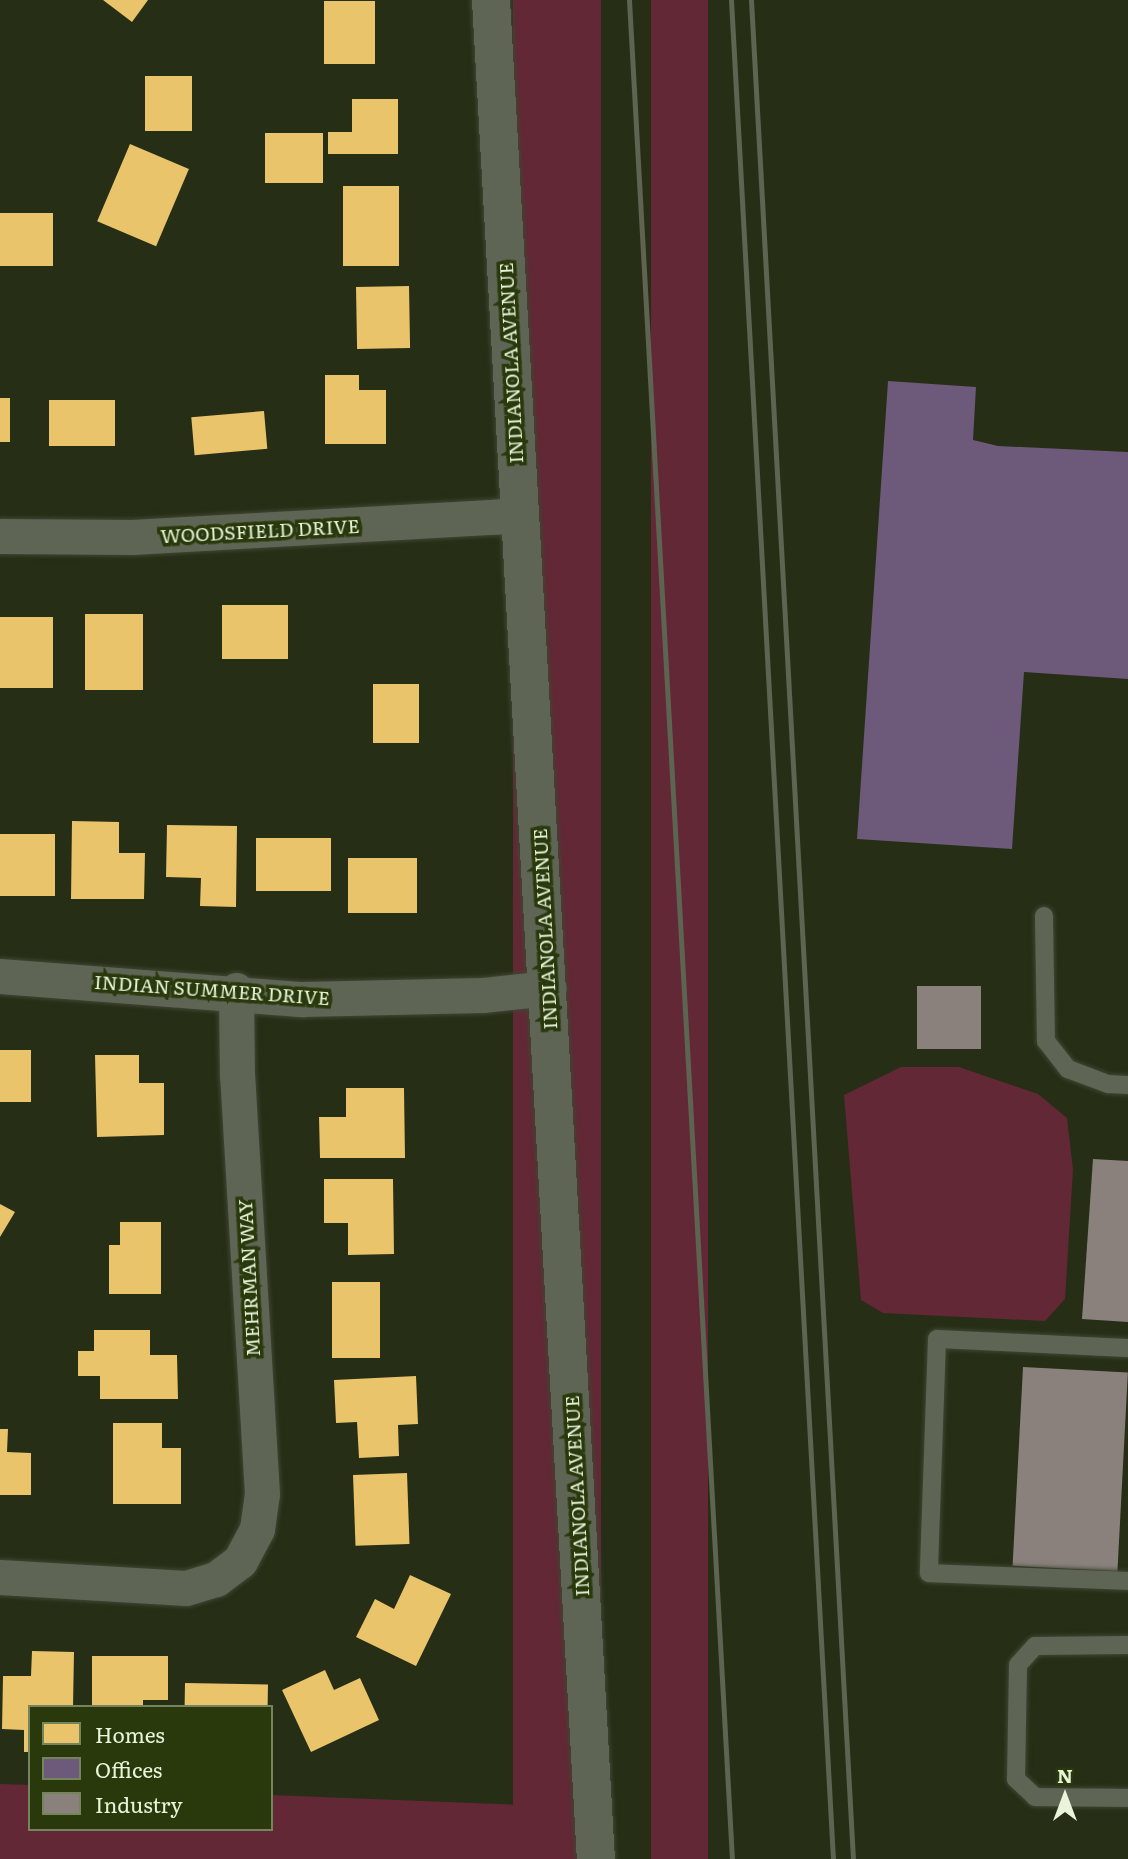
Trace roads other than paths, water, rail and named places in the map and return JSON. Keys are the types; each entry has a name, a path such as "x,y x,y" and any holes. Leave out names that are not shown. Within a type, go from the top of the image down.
{"main road":[{"name":"INDIANOLA AVENUE","path":"491,0 549,988 596,1859"}],"street":[{"name":"WOODSFIELD DRIVE","path":"0,536 146,537 520,515"},
{"name":"INDIAN SUMMER DRIVE","path":"0,976 236,990 302,999 482,995 549,988"},
{"name":"MEHRMAN WAY","path":"0,1577 186,1588 216,1580 240,1561 257,1530 262,1494 237,1076 236,990"}],"lane":[{"path":"1044,916 1046,1041 1068,1069 1108,1084 1128,1085"},
{"path":"1128,1348 937,1339 929,1573 1128,1581"},
{"path":"1128,1645 1035,1646 1018,1665 1016,1779 1035,1797 1128,1798"}],"railway":[{"path":"629,0 732,1859"},
{"path":"731,0 833,1859"},
{"path":"751,0 853,1859"}]}
